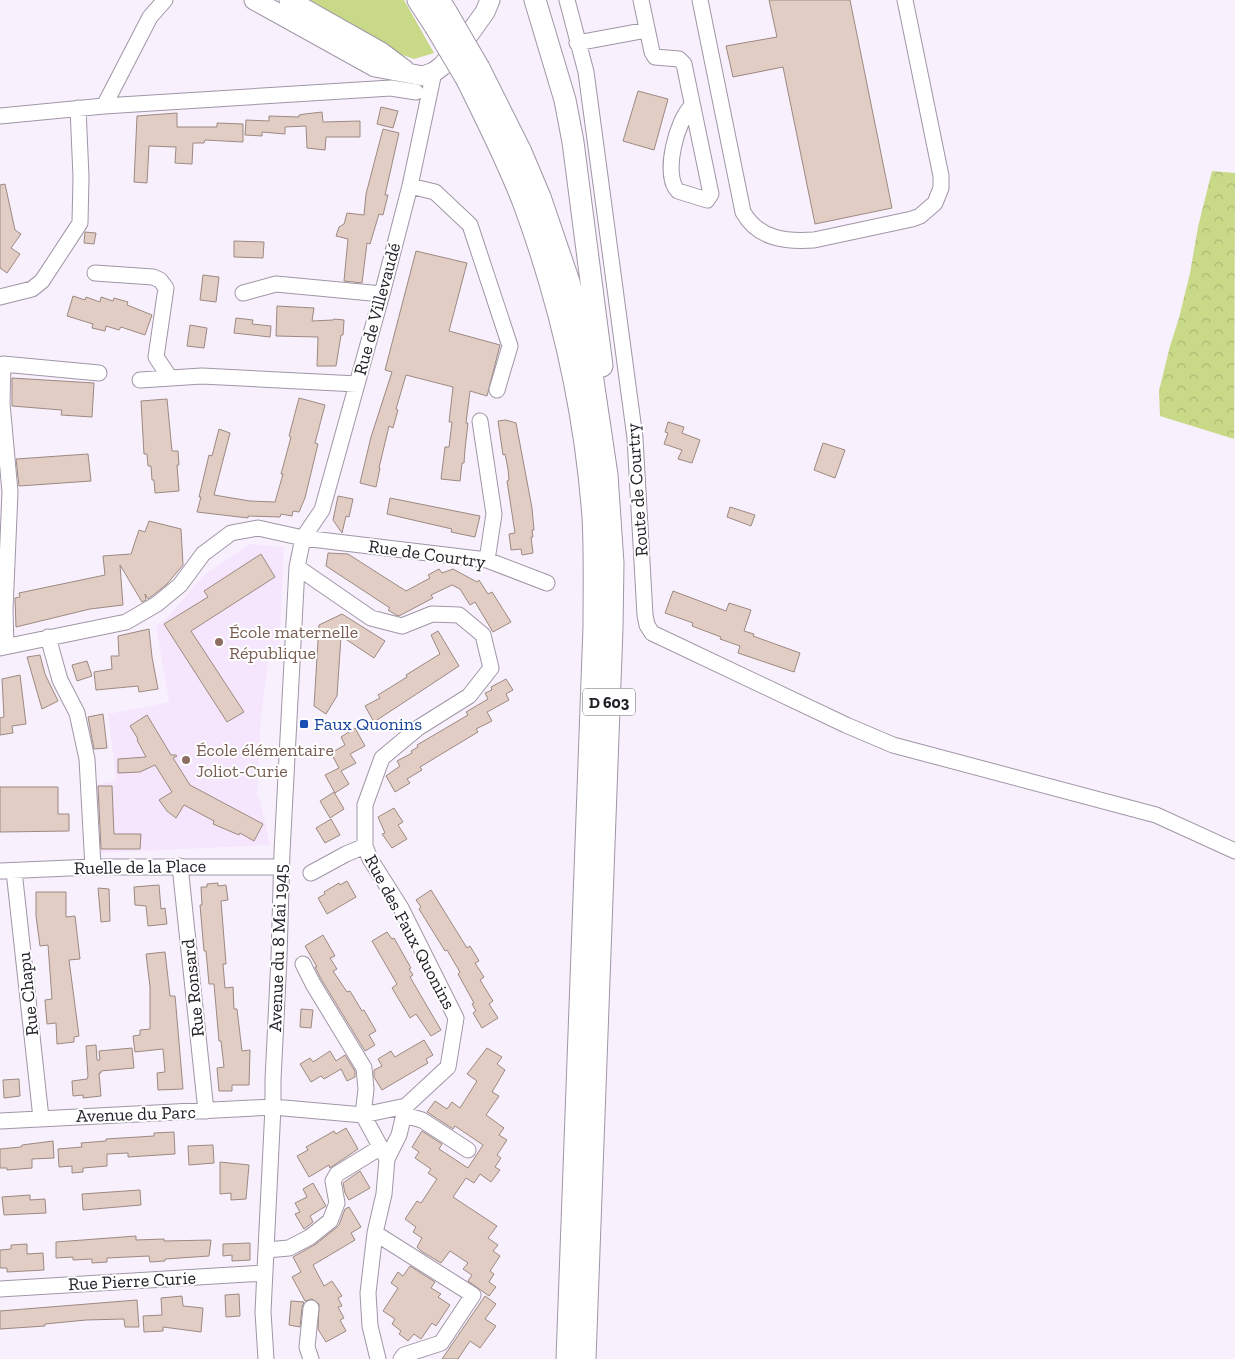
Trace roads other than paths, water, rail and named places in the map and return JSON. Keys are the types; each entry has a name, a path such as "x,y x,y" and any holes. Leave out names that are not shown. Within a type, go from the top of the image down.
{"highway":[{"name":"D 603","path":"418,0 440,13 473,74 521,152 540,197 569,282 592,374 607,475 613,563 612,628 585,1359"},
{"path":"535,0 562,92 574,142 612,435 607,475"},
{"name":"D 603","path":"473,74 516,185 552,287 575,379 592,511 594,627 567,1359"}],"main road":[{"path":"254,0 375,67 413,83"},
{"path":"289,0 380,52 413,83"},
{"path":"413,83 442,66 470,33 487,6 502,0"}],"street":[{"path":"104,106 150,17 155,0"},
{"path":"150,17 164,0"},
{"name":"Route de Courtry","path":"567,0 586,72 636,438 640,548 648,625 652,632 846,725 893,745 1113,802 1156,815 1235,851"},
{"path":"641,0 652,52 655,57 679,59 684,64 711,194 707,200 678,191 675,187 670,165 683,117 692,106"},
{"path":"700,0 743,212 747,220 760,231 779,239 800,241 814,240 912,219 928,210 935,203 939,195 942,176 905,0"},
{"path":"577,43 647,30"},
{"name":"Rue de Villevaudé","path":"303,538 322,510 410,186 434,72"},
{"path":"0,116 104,106 391,88 413,83"},
{"path":"0,297 32,289 42,281 80,223 81,177 78,108"},
{"path":"410,186 435,192 470,225 510,346 497,390"},
{"path":"95,273 153,277 160,280 166,288 156,357 170,378"},
{"path":"243,293 276,284 382,294"},
{"path":"3,647 10,492 2,403 3,364 99,373"},
{"path":"140,380 202,376 357,384"},
{"path":"480,421 494,514 486,560"},
{"name":"Rue de Courtry","path":"3,647 126,622 157,604 180,585 203,554 231,533 258,528 303,538 486,560 547,583"},
{"name":"Avenue du 8 Mai 1945","path":"266,1359 263,1312 273,1107 272,1080 279,958 281,867 297,567 303,538"},
{"name":"Rue des Faux Quonins","path":"297,567 371,618 402,626 432,614 459,615 483,635 491,668 469,696 418,728 382,758 365,805 365,846 370,859 401,908 456,1018 448,1067 405,1110"},
{"path":"48,637 60,680 76,713 87,759 93,867"},
{"path":"311,874 346,854 365,846"},
{"name":"Rue Ronsard","path":"180,866 206,1110"},
{"name":"Ruelle de la Place","path":"7,871 93,867 281,867"},
{"name":"Rue Chapu","path":"7,871 41,1118"},
{"path":"303,964 364,1068 366,1089 363,1115 384,1153 384,1194 375,1233 368,1293 370,1326 378,1359"},
{"path":"273,1107 363,1115 405,1110 468,1150"},
{"name":"Avenue du Parc","path":"0,1121 273,1107"},
{"path":"266,1250 289,1248 310,1237 330,1221 336,1203 334,1181 338,1174 384,1153 399,1135 405,1110"},
{"path":"375,1233 473,1295 441,1343 404,1355 401,1359"},
{"name":"Rue Pierre Curie","path":"0,1289 265,1273"},
{"path":"311,1308 307,1347 311,1359"}],"place":[{"name":"École maternelle République","path":"219,642"},
{"name":"Faux Quonins","path":"304,724"},
{"name":"École élémentaire Joliot-Curie","path":"186,760"}]}
